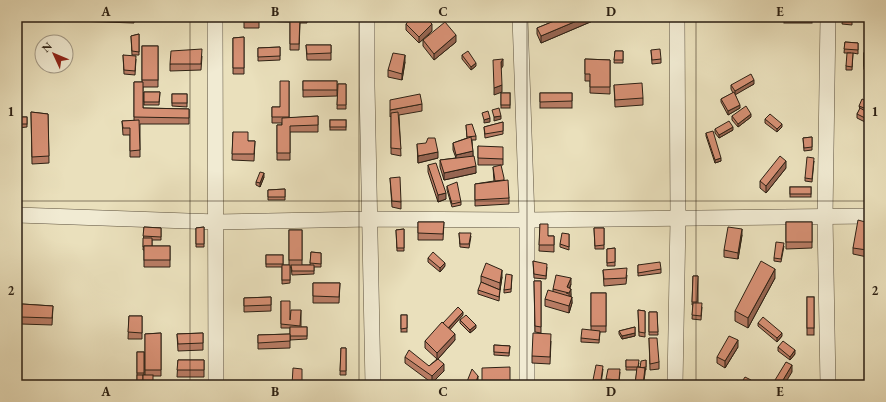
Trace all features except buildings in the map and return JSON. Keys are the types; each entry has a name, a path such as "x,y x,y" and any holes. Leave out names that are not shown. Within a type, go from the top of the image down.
{"street":[{"path":"215,17 216,385"},
{"path":"367,17 373,385"},
{"path":"520,17 527,220 527,385"},
{"path":"675,385 678,219 677,17"},
{"path":"828,17 825,216 828,385"},
{"path":"17,215 216,222 371,219 527,220 869,216"}]}
